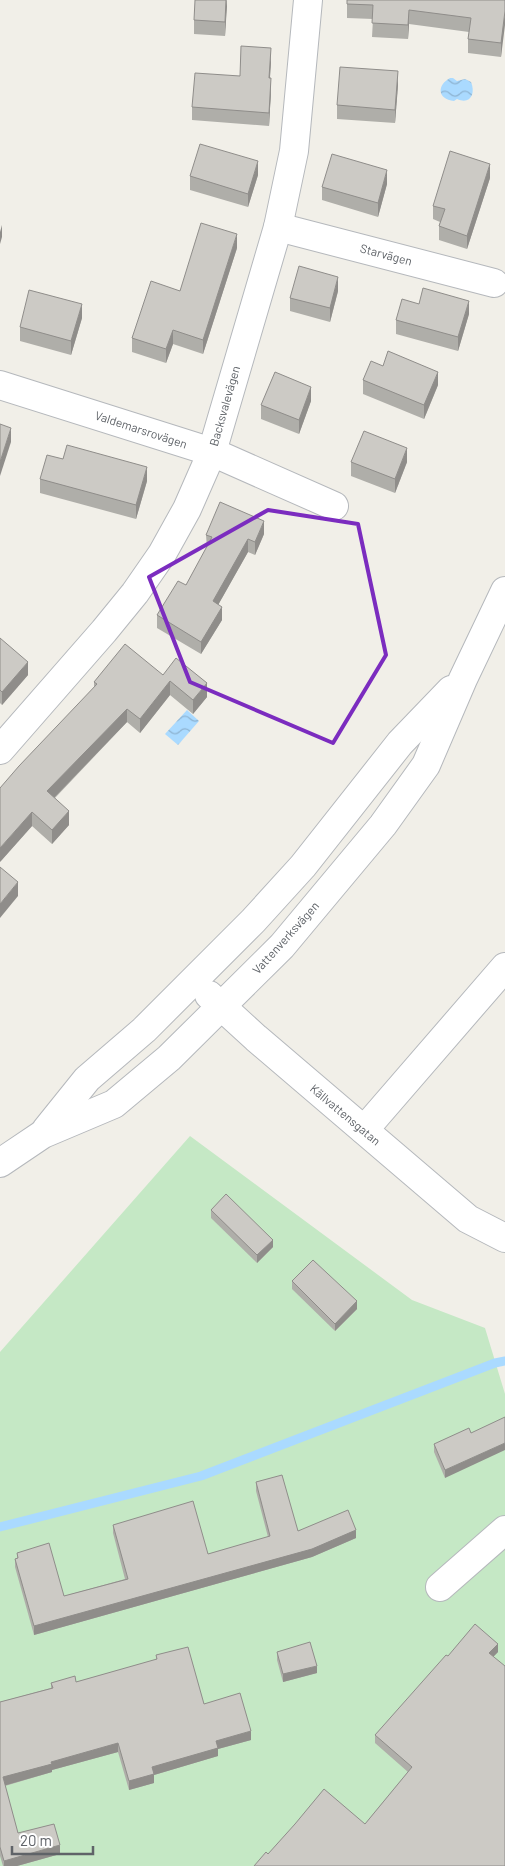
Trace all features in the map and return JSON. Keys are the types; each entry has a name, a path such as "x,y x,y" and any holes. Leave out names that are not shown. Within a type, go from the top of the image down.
{"street":[{"name":"Backsvalevägen","path":"0,750 135,593 162,554 187,509 212,452 278,227 294,150 308,0"},
{"name":"Starvägen","path":"278,227 494,284"},
{"name":"Valdemarsrovägen","path":"0,386 212,452 334,506"},
{"name":"Vattenverksvägen","path":"0,1163 43,1134 114,1104 169,1058 282,946 383,825 426,765 462,678 505,591"},
{"name":"Vattenverksvägen","path":"43,1134 87,1079 144,1030 253,921 302,866 400,743 462,678"},
{"path":"364,1130 505,967"},
{"name":"Källvattensgatan","path":"194,980 221,1007 468,1219 505,1238"},
{"path":"440,1587 505,1530"}],"highlighted area":[{"path":"268,510 358,524 386,655 333,743 190,682 149,577"}],"green space":[{"path":"190,1136 412,1300 485,1328 505,1394 505,1866 0,1866 0,1352"}],"water":[{"path":"450,78 457,81 465,79 471,82 473,91 471,97 465,101 457,99 454,101 444,98 441,88"},
{"path":"187,710 199,721 178,745 165,734"}],"building":[{"path":"195,0 226,0 225,22 194,20"},
{"path":"347,0 505,0 501,43 468,39 471,18 409,10 408,25 372,23 373,5 347,4"},
{"path":"241,46 271,48 269,113 192,107 195,73 240,76"},
{"path":"340,67 398,71 395,110 337,105"},
{"path":"200,144 258,161 248,194 190,176"},
{"path":"450,151 490,164 467,236 439,226 445,209 433,206"},
{"path":"332,154 387,170 378,203 322,187"},
{"path":"201,223 237,234 203,340 173,330 166,349 132,338 151,281 180,291"},
{"path":"299,266 338,277 330,308 290,298"},
{"path":"423,288 469,301 458,337 396,320 402,299 419,304"},
{"path":"29,290 82,304 71,341 20,327"},
{"path":"388,351 438,372 424,405 363,380 371,361 383,366"},
{"path":"275,372 311,387 299,420 261,405"},
{"path":"0,424 11,428 0,462"},
{"path":"364,431 407,448 395,479 351,462"},
{"path":"67,445 147,467 136,505 40,479 47,455 63,459"},
{"path":"220,502 264,521 255,542 248,539 213,601 222,607 201,642 157,615 178,581 186,585 212,537 206,535"},
{"path":"0,638 28,662 2,692 0,690"},
{"path":"125,644 163,675 176,658 207,683 193,700 170,681 140,719 127,709 47,791 69,811 52,830 32,812 0,848 0,788 97,684 94,682"},
{"path":"0,867 18,882 0,904"},
{"path":"226,1194 273,1240 257,1255 211,1210"},
{"path":"313,1260 357,1301 335,1324 292,1281"},
{"path":"505,1417 505,1443 445,1470 434,1444 469,1428 471,1433"},
{"path":"282,1475 298,1531 348,1510 356,1530 312,1549 34,1626 15,1559 18,1558 17,1553 49,1543 64,1596 128,1579 113,1525 193,1501 208,1554 270,1536 256,1482"},
{"path":"475,1624 498,1644 489,1653 505,1666 505,1866 254,1866 266,1852 268,1854 324,1789 365,1824 412,1767 375,1735"},
{"path":"310,1642 317,1666 283,1674 277,1652"},
{"path":"188,1647 204,1704 240,1693 251,1731 216,1741 218,1748 152,1767 154,1774 129,1781 118,1743 3,1777 18,1833 54,1824 60,1845 4,1861 0,1847 0,1702 53,1688 51,1683 75,1676 76,1682 157,1659 156,1655"}],"waterway":[{"path":"0,1527 201,1476 495,1363 505,1361"}]}
